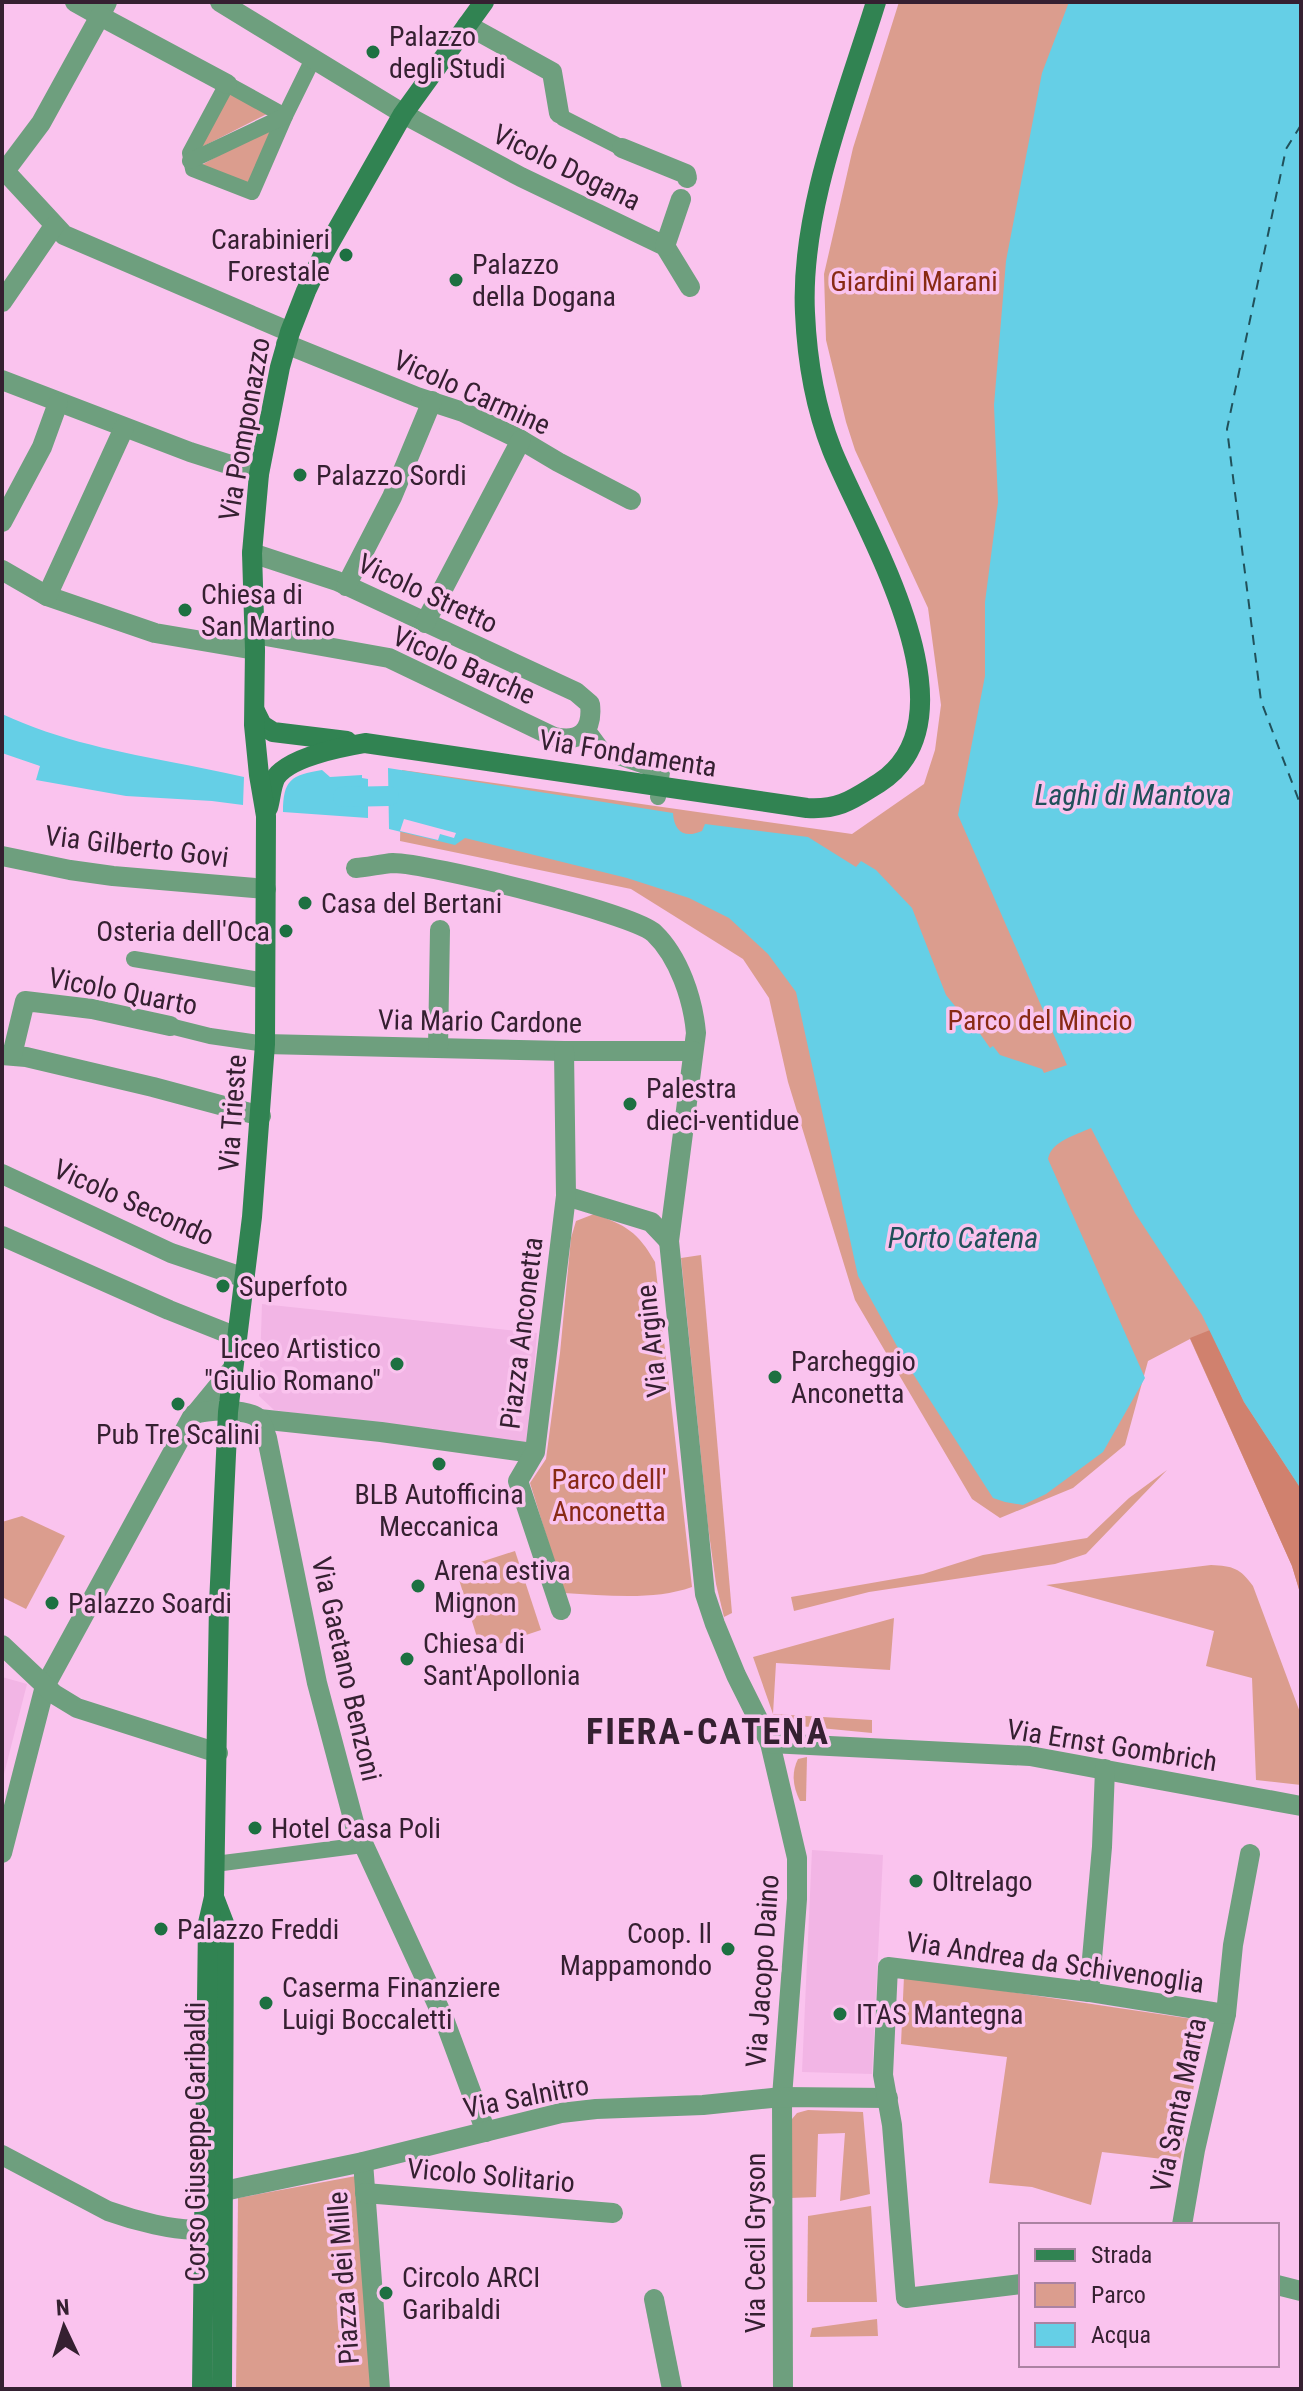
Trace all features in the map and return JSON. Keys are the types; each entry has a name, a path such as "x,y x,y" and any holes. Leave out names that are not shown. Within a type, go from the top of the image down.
{"main road":[{"name":"Via Pomponazzo","path":"259,775 252,553 259,474 274,392 288,338 324,253 403,114 484,2"},
{"name":"Via Fondamenta","path":"255,711 262,725 273,732 365,743 659,792 819,809 858,798 888,777 899,765 916,731 919,695 912,639 894,585 832,449 821,416 807,341 805,289 812,226 828,157 876,2"},
{"name":"Via Fondamenta","path":"288,767 332,750 365,743"},
{"name":"Via Trieste","path":"266,816 275,780 288,767"},
{"name":"Via Trieste","path":"228,1412 245,1278 265,1044 266,816 259,775"},
{"name":"Corso Giuseppe Garibaldi","path":"202,2389 208,1923 214,1897 220,1562 228,1412"},
{"name":"Corso Giuseppe Garibaldi","path":"214,1897 224,1923 222,2389"}],"street":[{"path":"75,2 103,9 285,116"},
{"name":"Vicolo Dogana","path":"220,2 403,114 521,177 665,246"},
{"path":"4,169 41,123 103,9"},
{"path":"467,25 552,72 559,113 563,118 622,148 686,174 687,178"},
{"path":"227,84 190,153 190,161 193,169 252,192 313,59"},
{"path":"190,161 285,116"},
{"name":"Vicolo Carmine","path":"4,169 54,226 77,242 417,397 463,412 631,500"},
{"path":"681,199 665,246 690,287"},
{"path":"2,302 54,226"},
{"path":"2,380 124,428 259,474"},
{"path":"346,586 392,497 432,401"},
{"path":"2,522 42,447 58,403"},
{"path":"47,596 124,428"},
{"path":"425,623 521,440"},
{"name":"Vicolo Stretto","path":"252,553 346,586 576,692 590,704 587,729"},
{"name":"Vicolo Barche","path":"2,570 47,596 155,633 389,658 554,737 574,737 587,729"},
{"path":"587,729 604,752 662,772 659,792"},
{"name":"Via Gilberto Govi","path":"2,856 99,874 266,889"},
{"name":"Via Argine","path":"356,868 394,863 453,873 612,913 651,930 668,948 688,995 696,1033 669,1241 705,1594 715,1624"},
{"path":"438,1048 440,930"},
{"path":"134,959 266,981"},
{"name":"Vicolo Quarto","path":"5,1059 25,1001 92,1009 210,1036 265,1044"},
{"name":"Via Mario Cardone","path":"265,1044 693,1051"},
{"name":"Piazza Anconetta","path":"561,1610 518,1481 535,1452 566,1196 564,1051"},
{"path":"5,1059 139,1083 261,1116"},
{"name":"Vicolo Secondo","path":"2,1174 171,1253 245,1278"},
{"path":"566,1196 651,1222 669,1241"},
{"path":"2,1236 237,1337"},
{"path":"2,1853 45,1686 196,1413 233,1368"},
{"path":"196,1413 242,1411 259,1419 533,1453"},
{"name":"Via Gaetano Benzoni","path":"259,1419 267,1438 317,1683 355,1826 444,2019 486,2132"},
{"name":"Via Jacopo Daino","path":"715,1624 770,1743 797,1858 797,1899 782,2097"},
{"path":"2,1645 45,1686 77,1708 218,1753"},
{"name":"Via Ernst Gombrich","path":"770,1743 1030,1756 1301,1806"},
{"path":"1089,1992 1102,1847 1105,1769"},
{"path":"215,1864 363,1845"},
{"name":"Via Santa Marta","path":"1182,2223 1195,2150 1226,2014 1228,1945 1243,1863"},
{"name":"Via Andrea da Schivenoglia","path":"1019,2284 906,2298 892,2125 883,2075 888,1967 1089,1992 1226,2014"},
{"name":"Via Salnitro","path":"363,2162 561,2113 782,2097 888,2098"},
{"name":"Via Cecil Gryson","path":"782,2097 783,2389"},
{"path":"2,2155 126,2218 183,2229 203,2229 223,2216"},
{"name":"Piazza dei Mille","path":"224,2191 363,2162 380,2389"},
{"name":"Vicolo Solitario","path":"365,2193 613,2213"},
{"path":"1279,2286 1301,2291"},
{"path":"654,2299 672,2389"}],"shaded area":[{"name":"Liceo Artistico \"Giulio Romano\"","path":"262,1304 537,1333 528,1445 274,1410 259,1396"},
{"path":"1210,1330 1244,1402 1301,1489 1301,1596 1292,1566 1190,1338"},
{"path":"2,1677 27,1684 2,1782"},
{"name":"ITAS Mantegna","path":"812,1850 883,1855 872,2074 802,2072"}],"green space":[{"name":"Parco del Mincio","path":"899,2 1301,2 1301,1596 1292,1566 1190,1339 1148,1361 1125,1445 1073,1488 1000,1518 972,1499 855,1300 788,1082 769,998 743,959 631,889 400,841 402,770 852,834 924,784 935,750 941,705 928,608 855,450 826,340 824,274 853,148"},
{"path":"231,92 271,112 196,150"},
{"path":"278,122 250,187 198,167"},
{"name":"Parco dell' Anconetta","path":"594,1214 630,1231 643,1243 655,1262 692,1587 677,1591 629,1596 564,1593 530,1483 546,1459 571,1238 576,1221"},
{"path":"701,1255 732,1613 724,1617 708,1526 681,1258"},
{"path":"1167,1470 1086,1554 1055,1564 869,1592 794,1611 791,1597 923,1574 983,1555 1087,1538 1129,1498"},
{"path":"22,1516 65,1536 26,1609 2,1597 2,1522"},
{"path":"515,1551 541,1630 481,1650 456,1570"},
{"path":"1211,1565 1235,1569 1253,1586 1301,1715 1301,1785 1256,1780 1252,1678 1206,1666 1214,1631 1046,1585"},
{"path":"894,1618 890,1670 776,1663 773,1714 753,1657"},
{"path":"773,1714 872,1720 872,1733 779,1724"},
{"path":"807,1757 806,1801 800,1801 794,1785 794,1770 798,1759"},
{"path":"904,1976 1206,2021 1180,2161 1102,2152 1091,2205 1032,2187 989,2183 1007,2057 901,2044"},
{"path":"808,2110 863,2112 870,2194 840,2201 845,2133 818,2134 816,2197 790,2198 792,2119 797,2113"},
{"path":"356,2176 371,2389 236,2389 238,2198"},
{"path":"871,2206 877,2302 807,2302 808,2216"},
{"path":"877,2319 878,2336 810,2337 812,2328"}],"water":[{"name":"Laghi di Mantova","path":"1069,2 1301,2 1301,1489 1244,1402 1202,1315 1135,1213 1091,1128 1059,1143 1048,1159 1145,1378 1103,1452 1046,1494 1023,1505 993,1498 908,1366 858,1276 796,992 768,954 729,918 689,898 627,878 465,838 455,845 389,829 388,768 673,813 675,825 685,834 702,831 705,824 808,837 856,867 861,861 876,870 912,908 946,995 990,1048 993,1046 1000,1055 1042,1069 1044,1073 1067,1065 958,815 985,676 985,602 998,502 994,405 1006,261 1042,73"},
{"path":"2,714 91,745 244,777 243,805 126,796 36,780 40,766 2,753"},
{"path":"322,770 330,777 362,775 362,778 368,779 368,818 283,812 285,793 291,781 303,774"}],"pier":[{"path":"404,819 456,833 454,838 440,834 438,840 400,831"}],"waterway":[{"path":"343,797 389,796"}],"ferry route":[{"path":"1301,125 1286,149 1227,429 1261,701 1301,806"}],"place":[{"name":"Palazzo degli Studi","path":"373,52"},
{"name":"Carabinieri Forestale","path":"346,255"},
{"name":"Palazzo della Dogana","path":"456,280"},
{"name":"Palazzo Sordi","path":"300,475"},
{"name":"Chiesa di San Martino","path":"185,610"},
{"name":"Casa del Bertani","path":"305,903"},
{"name":"Osteria dell'Oca","path":"286,931"},
{"name":"Palestra dieci-ventidue","path":"630,1104"},
{"name":"Superfoto","path":"223,1286"},
{"name":"Liceo Artistico \"Giulio Romano\"","path":"397,1364"},
{"name":"Parcheggio Anconetta","path":"775,1377"},
{"name":"Pub Tre Scalini","path":"178,1404"},
{"name":"BLB Autofficina Meccanica","path":"439,1464"},
{"name":"Arena estiva Mignon","path":"418,1586"},
{"name":"Palazzo Soardi","path":"52,1603"},
{"name":"Chiesa di Sant'Apollonia","path":"407,1659"},
{"name":"Hotel Casa Poli","path":"255,1828"},
{"name":"Oltrelago","path":"916,1881"},
{"name":"Palazzo Freddi","path":"161,1929"},
{"name":"Coop. Il Mappamondo","path":"728,1949"},
{"name":"Caserma Finanziere Luigi Boccaletti","path":"266,2003"},
{"name":"ITAS Mantegna","path":"840,2014"},
{"name":"Circolo ARCI Garibaldi","path":"386,2293"}],"district":[{"name":"FIERA-CATENA","path":"708,1731"}],"park label":[{"name":"Giardini Marani","path":"914,281"}],"water label":[{"name":"Porto Catena","path":"963,1238"}]}
